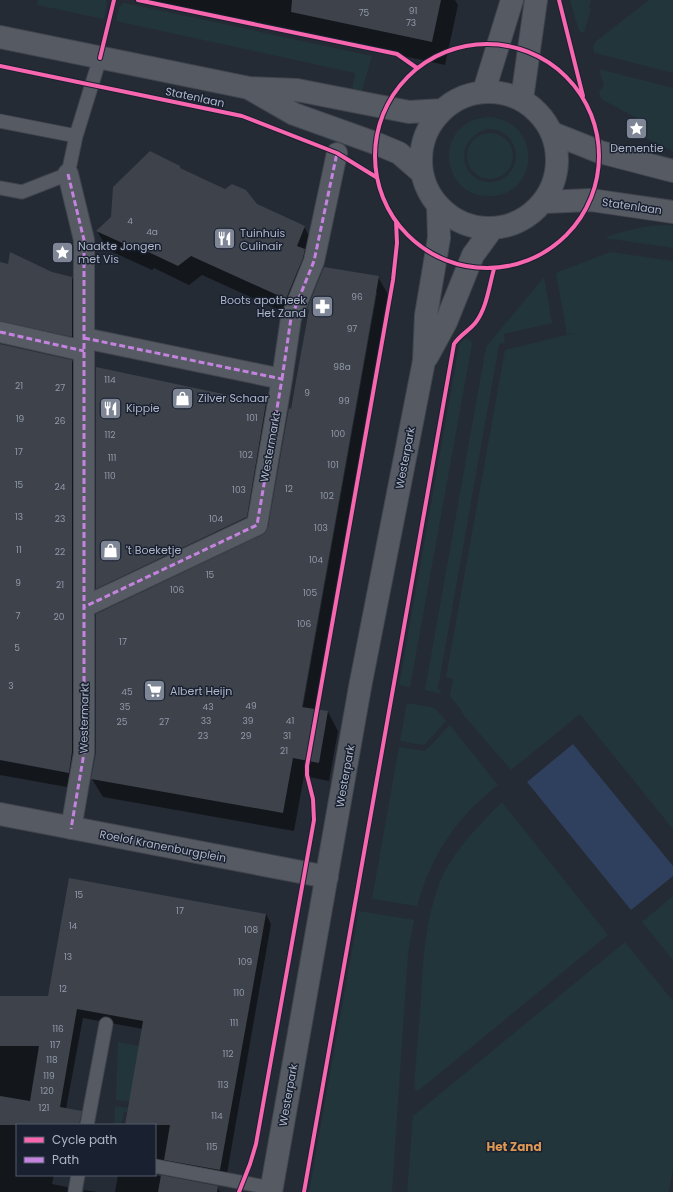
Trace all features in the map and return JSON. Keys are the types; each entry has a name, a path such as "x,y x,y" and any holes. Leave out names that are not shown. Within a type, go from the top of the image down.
{"street":[{"path":"484,92 512,0"},
{"path":"522,99 536,0"},
{"name":"Statenlaan","path":"0,37 249,88 297,90 409,112 443,110"},
{"name":"Statenlaan","path":"249,88 294,114 399,153 422,173"},
{"path":"484,92 503,92 522,99 540,113 552,133 558,156 555,180 544,202 530,216 512,225 492,229 472,226 453,218 438,205 428,190 422,173 422,150 429,128 443,110 461,97 484,92"},
{"path":"552,133 600,152 673,172"},
{"path":"0,332 84,344 282,379 291,318 314,260 337,153"},
{"name":"Westermarkt","path":"68,174 84,240 84,753 72,829"},
{"name":"Statenlaan","path":"544,202 591,200 673,212"},
{"name":"Westerpark","path":"271,1190 360,687 424,361 426,316 439,238 438,205"},
{"name":"Westerpark","path":"424,361 446,322 473,255 492,229"},
{"name":"Westermarkt","path":"84,606 257,525 282,379"},
{"name":"Roelof Kranenburgplein","path":"0,814 327,877"}],"lane":[{"name":"Westermarkt","path":"68,174 76,136 100,58"},
{"path":"0,121 76,136"},
{"path":"0,188 22,192 68,174"},
{"path":"87,1124 106,1024"},
{"path":"156,1166 271,1190"},
{"path":"75,1192 78,1176"}],"shaded area":[{"path":"38,0 106,0 107,4 104,19 37,5"},
{"path":"570,0 591,0 589,8 591,9 584,33 579,31"},
{"path":"649,0 673,0 673,73 595,53 593,49 595,42"},
{"path":"123,3 372,56 360,97 351,96 355,73 116,21 119,8"},
{"path":"599,69 673,88 673,151 631,131 637,118 601,99 599,91 604,86"},
{"path":"487,117 505,121 518,130 526,142 528,156 526,171 519,183 507,192 491,196 477,195 465,189 456,179 451,168 449,155 451,142 458,131 469,122","holes":["488,129 499,131 508,136 513,144 516,153 515,163 511,171 504,178 493,182 485,182 473,176 469,172 465,162 465,150 470,140 480,132"]},
{"path":"490,133 503,137 509,143 513,156 509,169 503,175 490,179 477,175 471,169 467,156 471,143 477,137"},
{"path":"664,225 673,226 673,248 605,238 634,229"},
{"path":"610,252 673,261 673,828 580,714 511,770 461,712 462,711 450,696 453,679 446,677 505,350 575,333 567,334 556,273"},
{"path":"544,277 552,323 504,334 505,342 499,345 438,688 442,694 425,690 486,347"},
{"path":"466,338 472,342 472,344 410,687 399,685 459,346 460,343"},
{"path":"407,703 435,708 446,721 424,745 400,741"},
{"path":"450,725 498,785 470,811 447,838 430,870 417,906 372,899 399,747 425,751"},
{"path":"502,802 608,935 418,1091 414,1088 423,966 426,935 437,890 443,875 462,845 477,827"},
{"path":"673,896 673,960 642,922"},
{"path":"359,911 414,920 408,953 392,1192 309,1192"},
{"path":"625,942 673,1001 673,1168 669,1192 407,1192 413,1116"},
{"path":"118,1042 139,1046 130,1101 116,1100"},
{"path":"115,1106 128,1108 127,1112 124,1112 121,1124 114,1124"}],"water":[{"path":"573,744 673,866 673,876 631,910 527,782"}],"building":[{"path":"292,0 441,0 432,42 291,12"},
{"path":"150,151 180,166 180,168 225,189 232,184 246,190 257,204 305,226 297,246 305,249 303,258 286,299 191,256 178,266 142,249 140,251 96,231 111,217 113,187"},
{"path":"10,252 52,272 72,277 72,337 0,321 0,262 8,264"},
{"path":"324,267 379,276 302,707 328,711 319,763 293,758 283,813 91,779 96,753 96,614 266,532 289,408 291,409 309,310 307,309"},
{"path":"0,344 72,360 72,752 69,773 0,760"},
{"path":"96,367 266,403 247,517 96,589"},
{"path":"69,878 266,914 220,1170 164,1160 170,1125 125,1124 143,1021 77,1009 60,1107 82,1111 79,1124 0,1125 0,1096 30,1101 39,1046 0,1046 0,996 48,996"},
{"path":"161,1175 218,1186 217,1192 158,1192"}],"marked path":[{"path":"282,379 291,318 314,261 337,153"},
{"path":"68,174 84,240 84,753 71,829"},
{"path":"0,332 84,351"},
{"path":"84,338 282,379 257,525 84,607"}],"cycle path":[{"path":"100,58 114,0"},
{"path":"138,0 397,54 417,68"},
{"path":"559,0 583,96"},
{"path":"476,44 498,44 530,52 540,57 558,69 574,85 591,113 597,134 599,156 597,178 591,199 574,227 558,243 530,260 498,268 476,268 444,260 434,255 416,243 400,227 383,199 375,167 375,145 383,113 388,103 400,85 416,69 444,52 476,44"},
{"path":"0,66 242,116 337,153 376,177"},
{"path":"239,1192 256,1144 314,820 313,799 307,775 307,766 393,280 397,243 396,221"},
{"path":"304,1192 454,344 474,325 480,316 494,269"}],"place":[{"name":"Dementie","path":"637,128"},
{"name":"Tuinhuis Culinair","path":"225,239"},
{"name":"Naakte Jongen met Vis","path":"62,252"},
{"name":"Boots apotheek Het Zand","path":"322,306"},
{"name":"Zilver Schaar","path":"183,398"},
{"name":"Kippie","path":"110,408"},
{"name":"'t Boeketje","path":"110,550"},
{"name":"Albert Heijn","path":"155,691"}],"district":[{"name":"Het Zand","path":"514,1147"}]}
